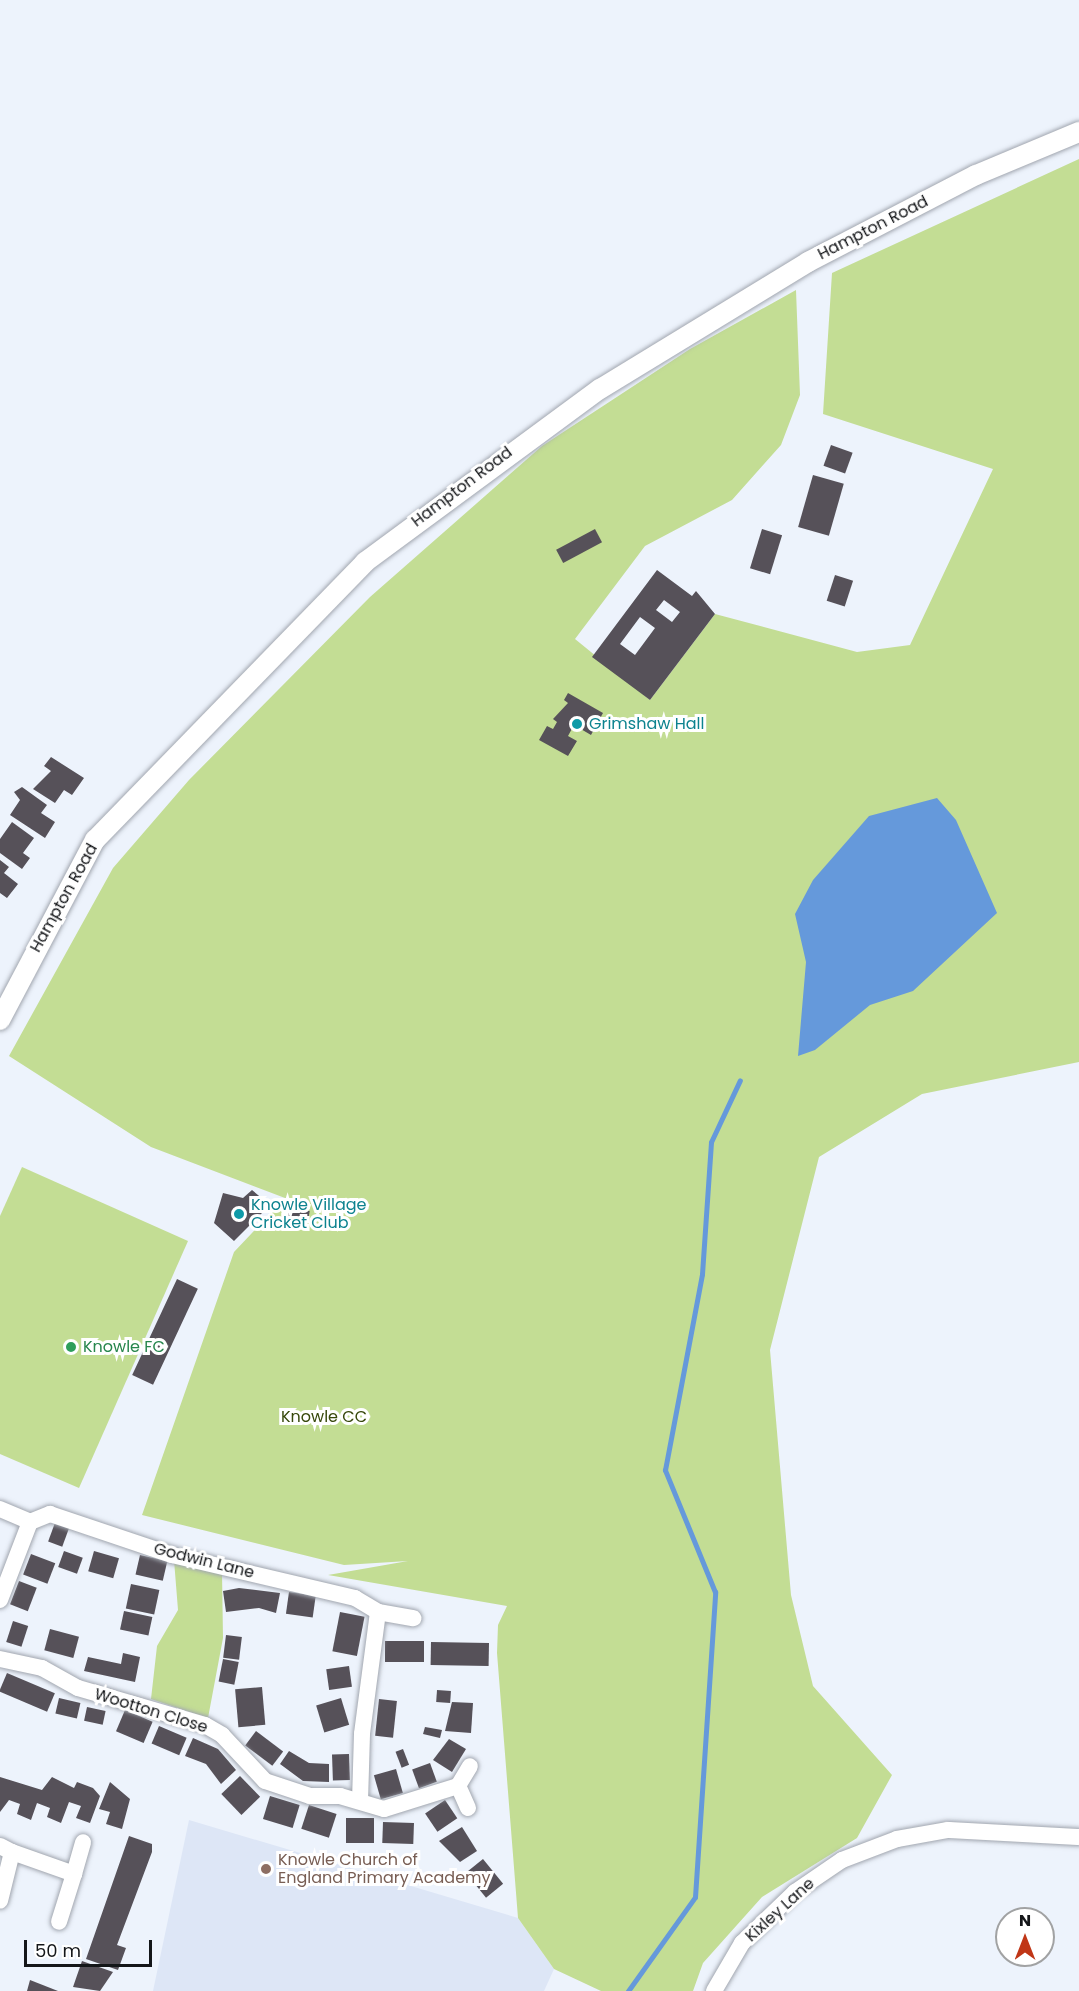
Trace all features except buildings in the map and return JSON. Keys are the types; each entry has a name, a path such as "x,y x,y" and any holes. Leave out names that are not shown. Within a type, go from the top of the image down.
{"street":[{"name":"Hampton Road","path":"0,1020 95,840 365,561 590,395 808,262 976,175 1079,132"},
{"path":"0,1509 30,1522 0,1600"},
{"name":"Godwin Lane","path":"30,1522 50,1514 172,1555 355,1598 378,1612 413,1618"},
{"path":"360,1800 362,1734 378,1612"},
{"name":"Wootton Close","path":"0,1659 42,1668 78,1688 205,1725 222,1735 265,1781 310,1796 360,1800 384,1809 458,1786"},
{"path":"468,1808 458,1786 470,1766"},
{"name":"Kixley Lane","path":"714,1991 742,1944 795,1892 842,1860 897,1839 948,1830 1079,1837"},
{"path":"59,1922 83,1842"},
{"path":"0,1901 6,1849 74,1874"}],"shaded area":[{"name":"Knowle Church of England Primary Academy","path":"189,1820 518,1918 554,1969 544,1991 153,1991"}],"green space":[{"name":"Knowle CC","path":"1079,159 1079,1062 922,1094 819,1157 770,1350 791,1595 813,1686 892,1775 857,1838 762,1897 703,1963 693,1991 601,1991 554,1969 518,1918 497,1653 498,1625 507,1606 328,1575 408,1561 344,1565 142,1515 234,1252 285,1198 151,1147 9,1056 113,868 189,780 370,597 542,446 690,349 796,290 800,395 781,445 732,500 645,546 575,639 650,700 715,614 857,652 910,645 993,469 823,414 832,273"},
{"name":"Knowle FC","path":"22,1167 188,1241 79,1488 0,1454 0,1216"},
{"path":"174,1560 222,1572 223,1638 208,1718 151,1699 157,1646 178,1610"}],"water":[{"path":"937,798 956,820 997,913 913,991 870,1005 815,1050 798,1056 806,962 795,914 813,880 869,816"}],"waterway":[{"path":"628,1991 695,1897 715,1592 665,1470 702,1274 711,1142 740,1080"}],"place":[{"name":"Grimshaw Hall","path":"577,724"},
{"name":"Knowle Village Cricket Club","path":"239,1214"},
{"name":"Knowle FC","path":"71,1347"},
{"name":"Knowle Church of England Primary Academy","path":"266,1869"}]}
